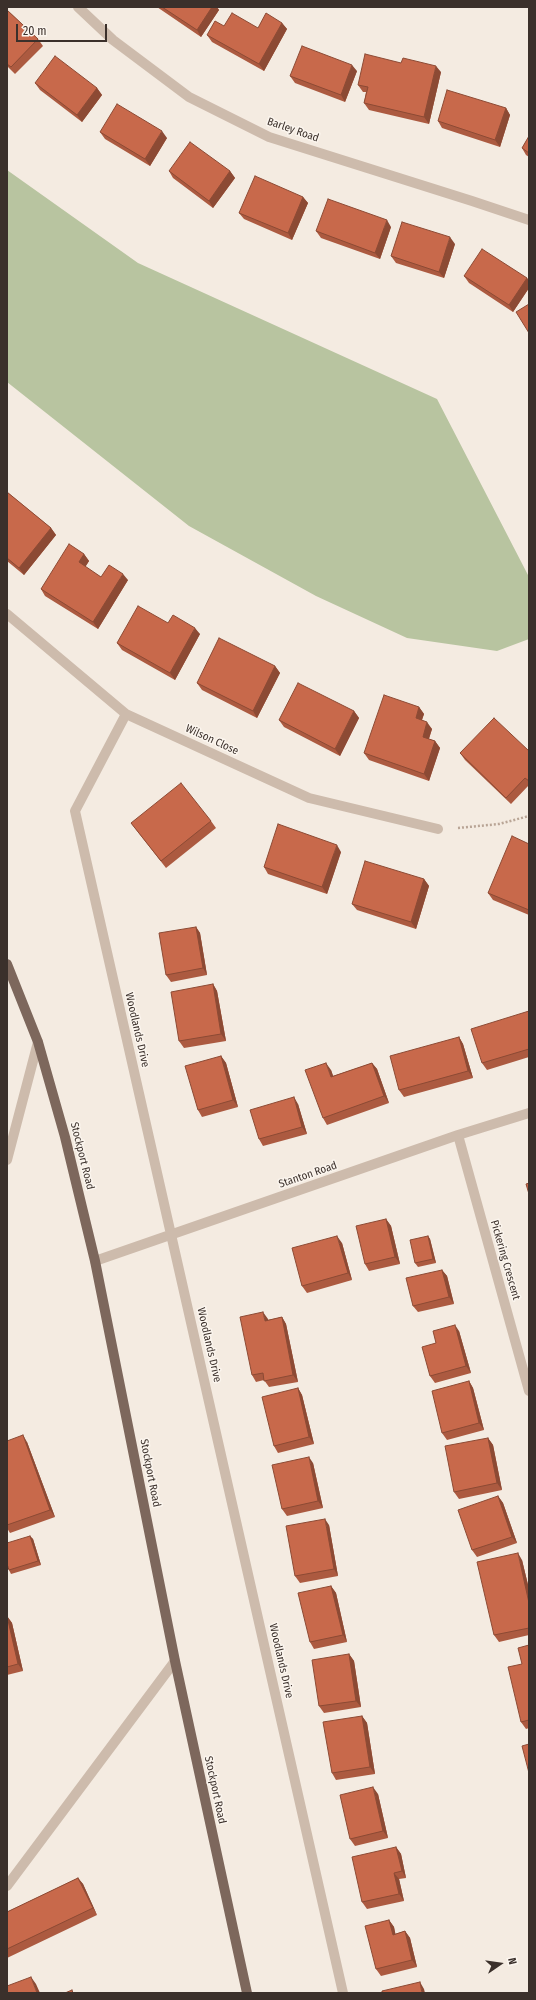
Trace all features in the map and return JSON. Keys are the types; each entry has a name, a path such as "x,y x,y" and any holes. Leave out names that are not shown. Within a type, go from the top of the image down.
{"main road":[{"name":"Stockport Road","path":"7,964 38,1042 65,1137 95,1261 175,1661 247,1993"}],"street":[{"name":"Barley Road","path":"78,7 113,40 189,97 270,136 472,200 529,220"},
{"name":"Wilson Close","path":"7,614 126,714 309,798 438,830"},
{"name":"Woodlands Drive","path":"126,714 75,811 343,1993"},
{"path":"7,1160 38,1042"},
{"name":"Stanton Road","path":"95,1261 172,1236 458,1135 529,1113"},
{"name":"Pickering Crescent","path":"458,1135 529,1391"},
{"path":"7,1886 175,1661"}],"path":[{"path":"438,830 499,824 529,816"}],"green space":[{"path":"7,170 138,263 437,399 529,577 529,639 497,651 407,638 316,596 189,526 7,382"}],"building":[{"path":"162,7 212,7 197,30"},
{"path":"7,10 38,39 11,67 7,64"},
{"path":"232,13 258,28 266,13 282,23 259,64 207,35 215,21 224,26"},
{"path":"302,46 352,65 341,95 290,76"},
{"path":"365,54 401,63 403,58 436,66 424,117 364,103 368,87 358,85"},
{"path":"55,56 97,88 77,115 35,83"},
{"path":"447,90 506,108 495,140 438,121"},
{"path":"117,104 162,131 145,159 100,132"},
{"path":"529,136 529,153 522,148"},
{"path":"190,142 230,171 209,201 169,171"},
{"path":"255,176 303,197 288,233 239,213"},
{"path":"328,199 387,220 375,253 316,231"},
{"path":"402,222 450,237 439,272 391,256"},
{"path":"482,249 527,278 509,305 464,276"},
{"path":"529,304 529,333 516,312"},
{"path":"7,492 51,528 19,568 7,558"},
{"path":"69,544 84,554 79,562 101,577 109,565 123,574 93,622 41,589"},
{"path":"138,606 168,623 173,615 195,628 170,673 117,643"},
{"path":"219,638 275,666 253,711 197,683"},
{"path":"298,683 354,711 335,749 279,720"},
{"path":"384,695 419,707 416,718 427,722 423,737 435,741 424,774 364,753"},
{"path":"494,718 529,751 529,781 525,778 506,798 460,753"},
{"path":"181,783 211,821 161,861 131,823"},
{"path":"278,824 337,845 322,887 264,867"},
{"path":"512,836 529,844 529,910 488,893"},
{"path":"365,861 424,879 411,922 352,904"},
{"path":"196,927 203,968 166,975 159,933"},
{"path":"213,984 221,1034 179,1041 171,992"},
{"path":"529,1011 529,1049 482,1063 471,1029"},
{"path":"459,1037 468,1071 399,1090 390,1056"},
{"path":"221,1056 233,1100 198,1110 185,1066"},
{"path":"326,1063 331,1077 372,1063 384,1096 323,1118 305,1070"},
{"path":"294,1097 302,1127 259,1139 250,1110"},
{"path":"529,1183 529,1194 526,1184"},
{"path":"386,1219 395,1257 365,1264 356,1226"},
{"path":"337,1236 348,1273 302,1286 292,1248"},
{"path":"428,1236 433,1259 415,1263 410,1240"},
{"path":"442,1270 449,1297 413,1306 406,1278"},
{"path":"263,1312 265,1321 282,1317 293,1375 264,1381 263,1373 252,1375 240,1317"},
{"path":"455,1325 466,1366 430,1376 422,1347 436,1343 433,1331"},
{"path":"469,1381 479,1423 442,1433 432,1391"},
{"path":"298,1388 309,1437 274,1446 262,1397"},
{"path":"23,1435 50,1510 7,1525 7,1441"},
{"path":"488,1438 497,1483 454,1492 445,1446"},
{"path":"309,1457 318,1501 282,1509 272,1465"},
{"path":"498,1496 512,1537 472,1550 458,1510"},
{"path":"325,1519 334,1569 295,1576 286,1526"},
{"path":"30,1536 38,1561 9,1570 7,1564 7,1543"},
{"path":"518,1553 529,1603 529,1628 494,1635 477,1562"},
{"path":"331,1586 343,1635 310,1642 298,1593"},
{"path":"7,1616 18,1664 7,1667"},
{"path":"529,1645 529,1720 521,1722 508,1667 522,1664 518,1648"},
{"path":"349,1654 356,1701 319,1706 312,1660"},
{"path":"362,1716 370,1767 332,1773 323,1722"},
{"path":"529,1744 529,1773 522,1746"},
{"path":"373,1787 383,1831 350,1839 340,1795"},
{"path":"396,1847 402,1871 394,1873 399,1894 362,1902 352,1857"},
{"path":"78,1878 93,1908 7,1949 7,1912"},
{"path":"389,1920 393,1935 405,1931 412,1960 376,1969 365,1926"},
{"path":"31,1977 37,1993 7,1993 7,1986"},
{"path":"420,1982 422,1993 382,1993 382,1991"},
{"path":"72,1990 73,1993 65,1993"}]}
